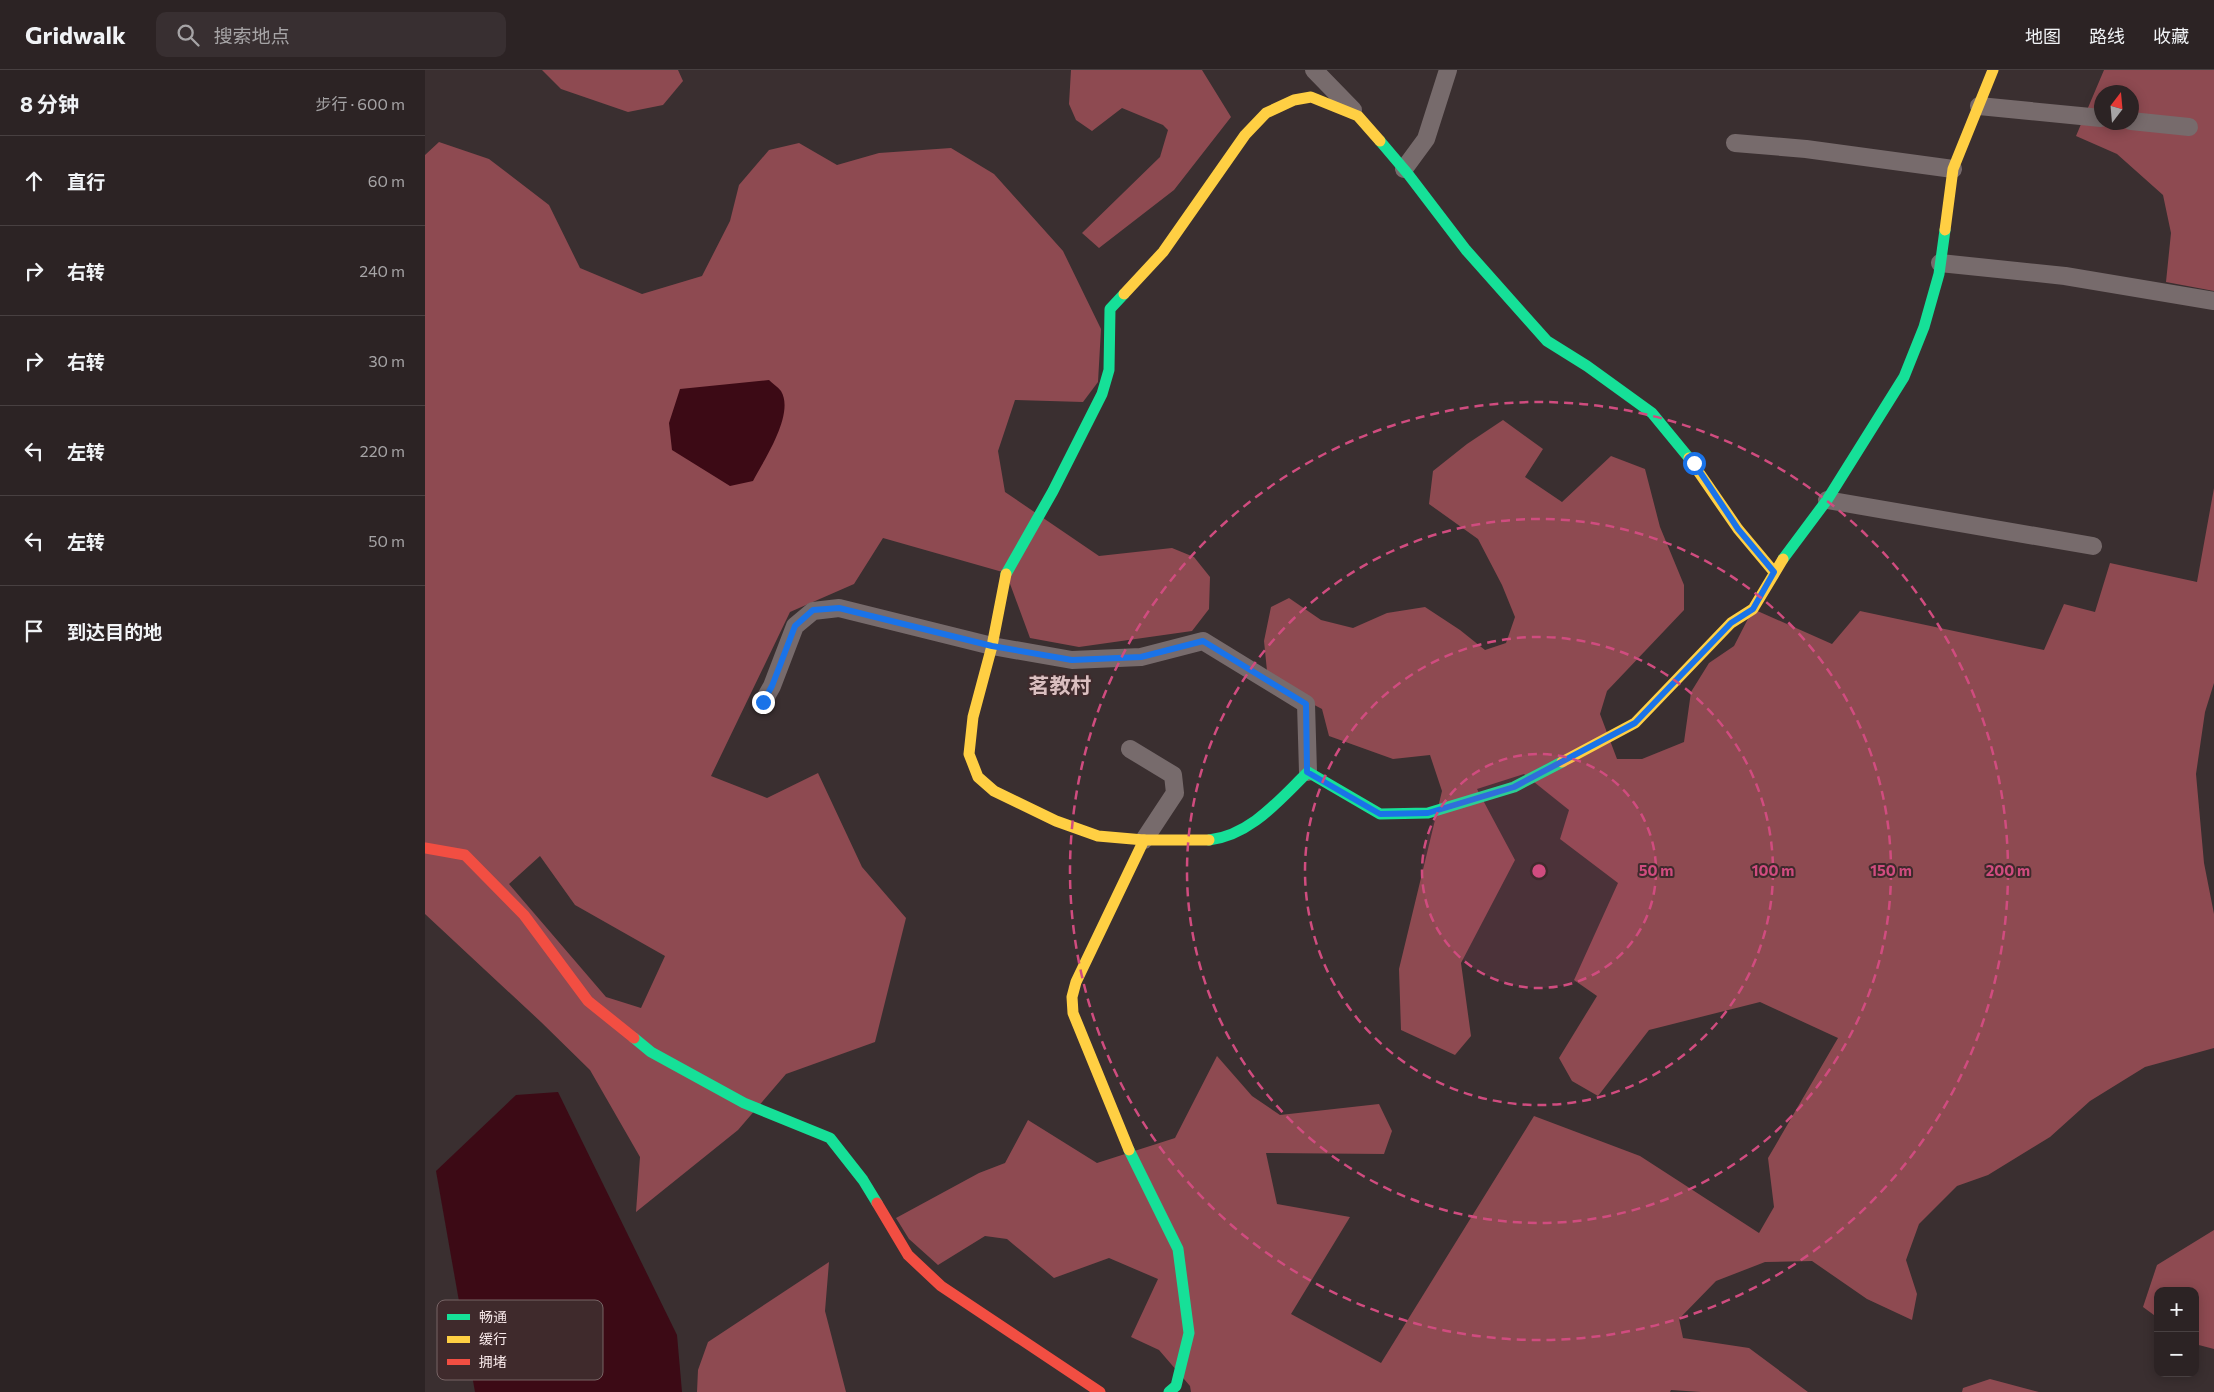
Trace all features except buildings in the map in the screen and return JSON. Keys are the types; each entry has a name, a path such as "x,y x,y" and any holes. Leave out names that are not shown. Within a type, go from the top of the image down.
{"street":[{"path":"1314,70 1358,116 1404,169 1466,250 1547,341 1587,366 1652,413 1694,463 1738,529 1774,572"},
{"path":"1404,169 1426,139 1448,70"},
{"path":"1307,772 1380,814 1428,813 1514,787 1635,723 1731,623 1753,609 1774,572 1827,500 1904,377 1925,327 1940,263 1953,168 1993,70"},
{"path":"763,702 772,686 795,626 813,610 839,608 992,646 1072,660 1141,657 1203,641 1306,704 1307,772 1257,819 1225,837 1185,841 1144,840 1098,836 1056,822 994,791 978,777 969,754 973,717 992,646 1006,572 1053,491 1102,394 1109,370 1110,309 1163,252 1245,135 1266,112 1294,100 1311,97 1358,116"},
{"path":"1979,106 2094,117"},
{"path":"2139,122 2189,127"},
{"path":"1735,143 1806,149 1953,168"},
{"path":"1940,263 2065,276 2214,301"},
{"path":"1827,500 2093,546"},
{"path":"1130,749 1173,776 1175,793 1144,840 1076,982 1072,997 1073,1013 1126,1143 1178,1250 1189,1332 1174,1390"},
{"path":"425,848 465,855 524,916 588,1001 651,1052 744,1103 830,1138 863,1180 907,1255 941,1286 1100,1392"}],"shaded area":[{"path":"542,70 678,70 683,81 663,105 628,112 561,89"},
{"path":"1071,70 1202,70 1231,117 1174,190 1099,248 1082,233 1160,157 1168,130 1163,125 1122,108 1092,131 1076,120 1069,104"},
{"path":"2104,70 2214,70 2214,291 2166,282 2171,233 2163,195 2117,154 2076,136 2094,94 2094,130 2139,130 2139,85 2098,85"},
{"path":"439,142 489,159 549,205 580,268 642,294 702,276 730,221 739,185 769,150 799,143 837,165 879,153 951,148 994,174 1063,251 1101,329 1098,382 1083,402 1015,400 998,451 1005,492 1099,556 1172,548 1194,557 1210,577 1209,609 1192,631 1079,647 1030,638 1006,573 883,538 854,584 790,612 711,776 767,798 818,773 862,867 906,918 875,1042 786,1074 738,1130 636,1212 640,1157 590,1070 425,914 425,155","holes":["540,856 575,905 665,956 641,1008 606,997 509,884"]},
{"path":"769,380 781,391 784,401 784,412 776,437 753,481 730,486 672,450 669,423 680,389"},
{"path":"1503,420 1543,449 1525,477 1562,502 1611,456 1645,469 1660,527 1684,585 1684,610 1607,691 1600,714 1617,759 1642,759 1684,742 1691,692 1709,663 1734,646 1753,609 1832,644 1860,611 2044,650 2064,604 2095,612 2110,563 2197,582 2214,488 2214,683 2205,712 2196,774 2204,863 2214,914 2214,1048 2145,1067 2090,1101 2050,1137 1988,1175 1957,1186 1919,1224 1906,1260 1917,1294 1912,1320 1867,1299 1812,1261 1765,1262 1716,1281 1679,1319 1683,1338 1749,1348 1808,1392 1701,1392 1671,1390 1670,1392 1191,1392 1190,1386 1159,1350 1131,1337 1158,1279 1109,1258 1054,1278 1007,1239 985,1236 938,1265 909,1239 896,1218 979,1173 1005,1163 1028,1120 1097,1163 1175,1138 1217,1056 1252,1096 1280,1115 1379,1104 1392,1131 1384,1154 1266,1153 1277,1204 1350,1217 1291,1314 1381,1363 1534,1116 1640,1156 1759,1233 1774,1207 1768,1158 1838,1038 1760,1002 1649,1030 1598,1096 1572,1081 1559,1058 1597,996 1574,980 1618,883 1560,839 1569,810 1524,774 1477,789 1515,860 1461,963 1471,1036 1455,1055 1401,1030 1399,969 1442,791 1430,755 1393,759 1329,736 1322,709 1268,681 1264,641 1271,607 1289,598 1321,620 1353,628 1387,613 1425,607 1460,630 1485,650 1506,643 1515,617 1502,585 1478,539 1429,504 1433,471 1467,444"},
{"path":"558,1092 677,1335 682,1392 475,1392 473,1380 603,1380 603,1300 459,1300 436,1171 516,1095"},
{"path":"2214,1230 2214,1349 2199,1345 2199,1287 2154,1287 2154,1315 2143,1307 2157,1265"},
{"path":"829,1262 825,1311 846,1392 697,1392 698,1370 708,1342"},
{"path":"1990,1379 2039,1392 1962,1392 1963,1388"}],"traffic: fast":[{"path":"1380,141 1408,174 1466,250 1547,341 1587,366 1652,413 1689,458"},
{"path":"1783,559 1827,500 1904,377 1924,327 1939,274 1945,230"},
{"path":"1006,574 1053,491 1102,394 1109,370 1110,309 1124,294"},
{"path":"1209,840 1224,837 1251,824 1275,805 1308,772 1380,814 1428,813 1514,787 1562,762"},
{"path":"634,1038 651,1052 744,1103 830,1138 863,1180 877,1203"},
{"path":"1129,1150 1178,1249 1189,1333 1176,1386 1169,1392"}],"traffic: slow":[{"path":"1945,230 1953,169 1993,70"},
{"path":"1124,294 1163,252 1245,135 1266,113 1294,100 1311,97 1358,116 1380,141"},
{"path":"1689,458 1738,529 1774,572"},
{"path":"1562,762 1635,723 1731,623 1753,609 1783,559"},
{"path":"1006,574 992,646 973,717 969,754 978,777 994,791 1056,821 1098,836 1144,840"},
{"path":"1129,1150 1073,1013 1072,997 1076,982 1144,840 1209,840"}],"traffic: jam":[{"path":"425,848 465,855 524,915 588,1001 634,1038"},
{"path":"877,1203 908,1255 941,1286 1100,1392"}],"district":[{"name":"茗教村","path":"1060,684"}],"route":[{"path":"763,702 772,686 795,626 813,610 839,608 992,646 1072,660 1141,657 1203,641 1306,704 1307,772 1380,814 1428,813 1514,787 1635,723 1731,623 1753,609 1774,572 1738,529 1694,463"}]}
